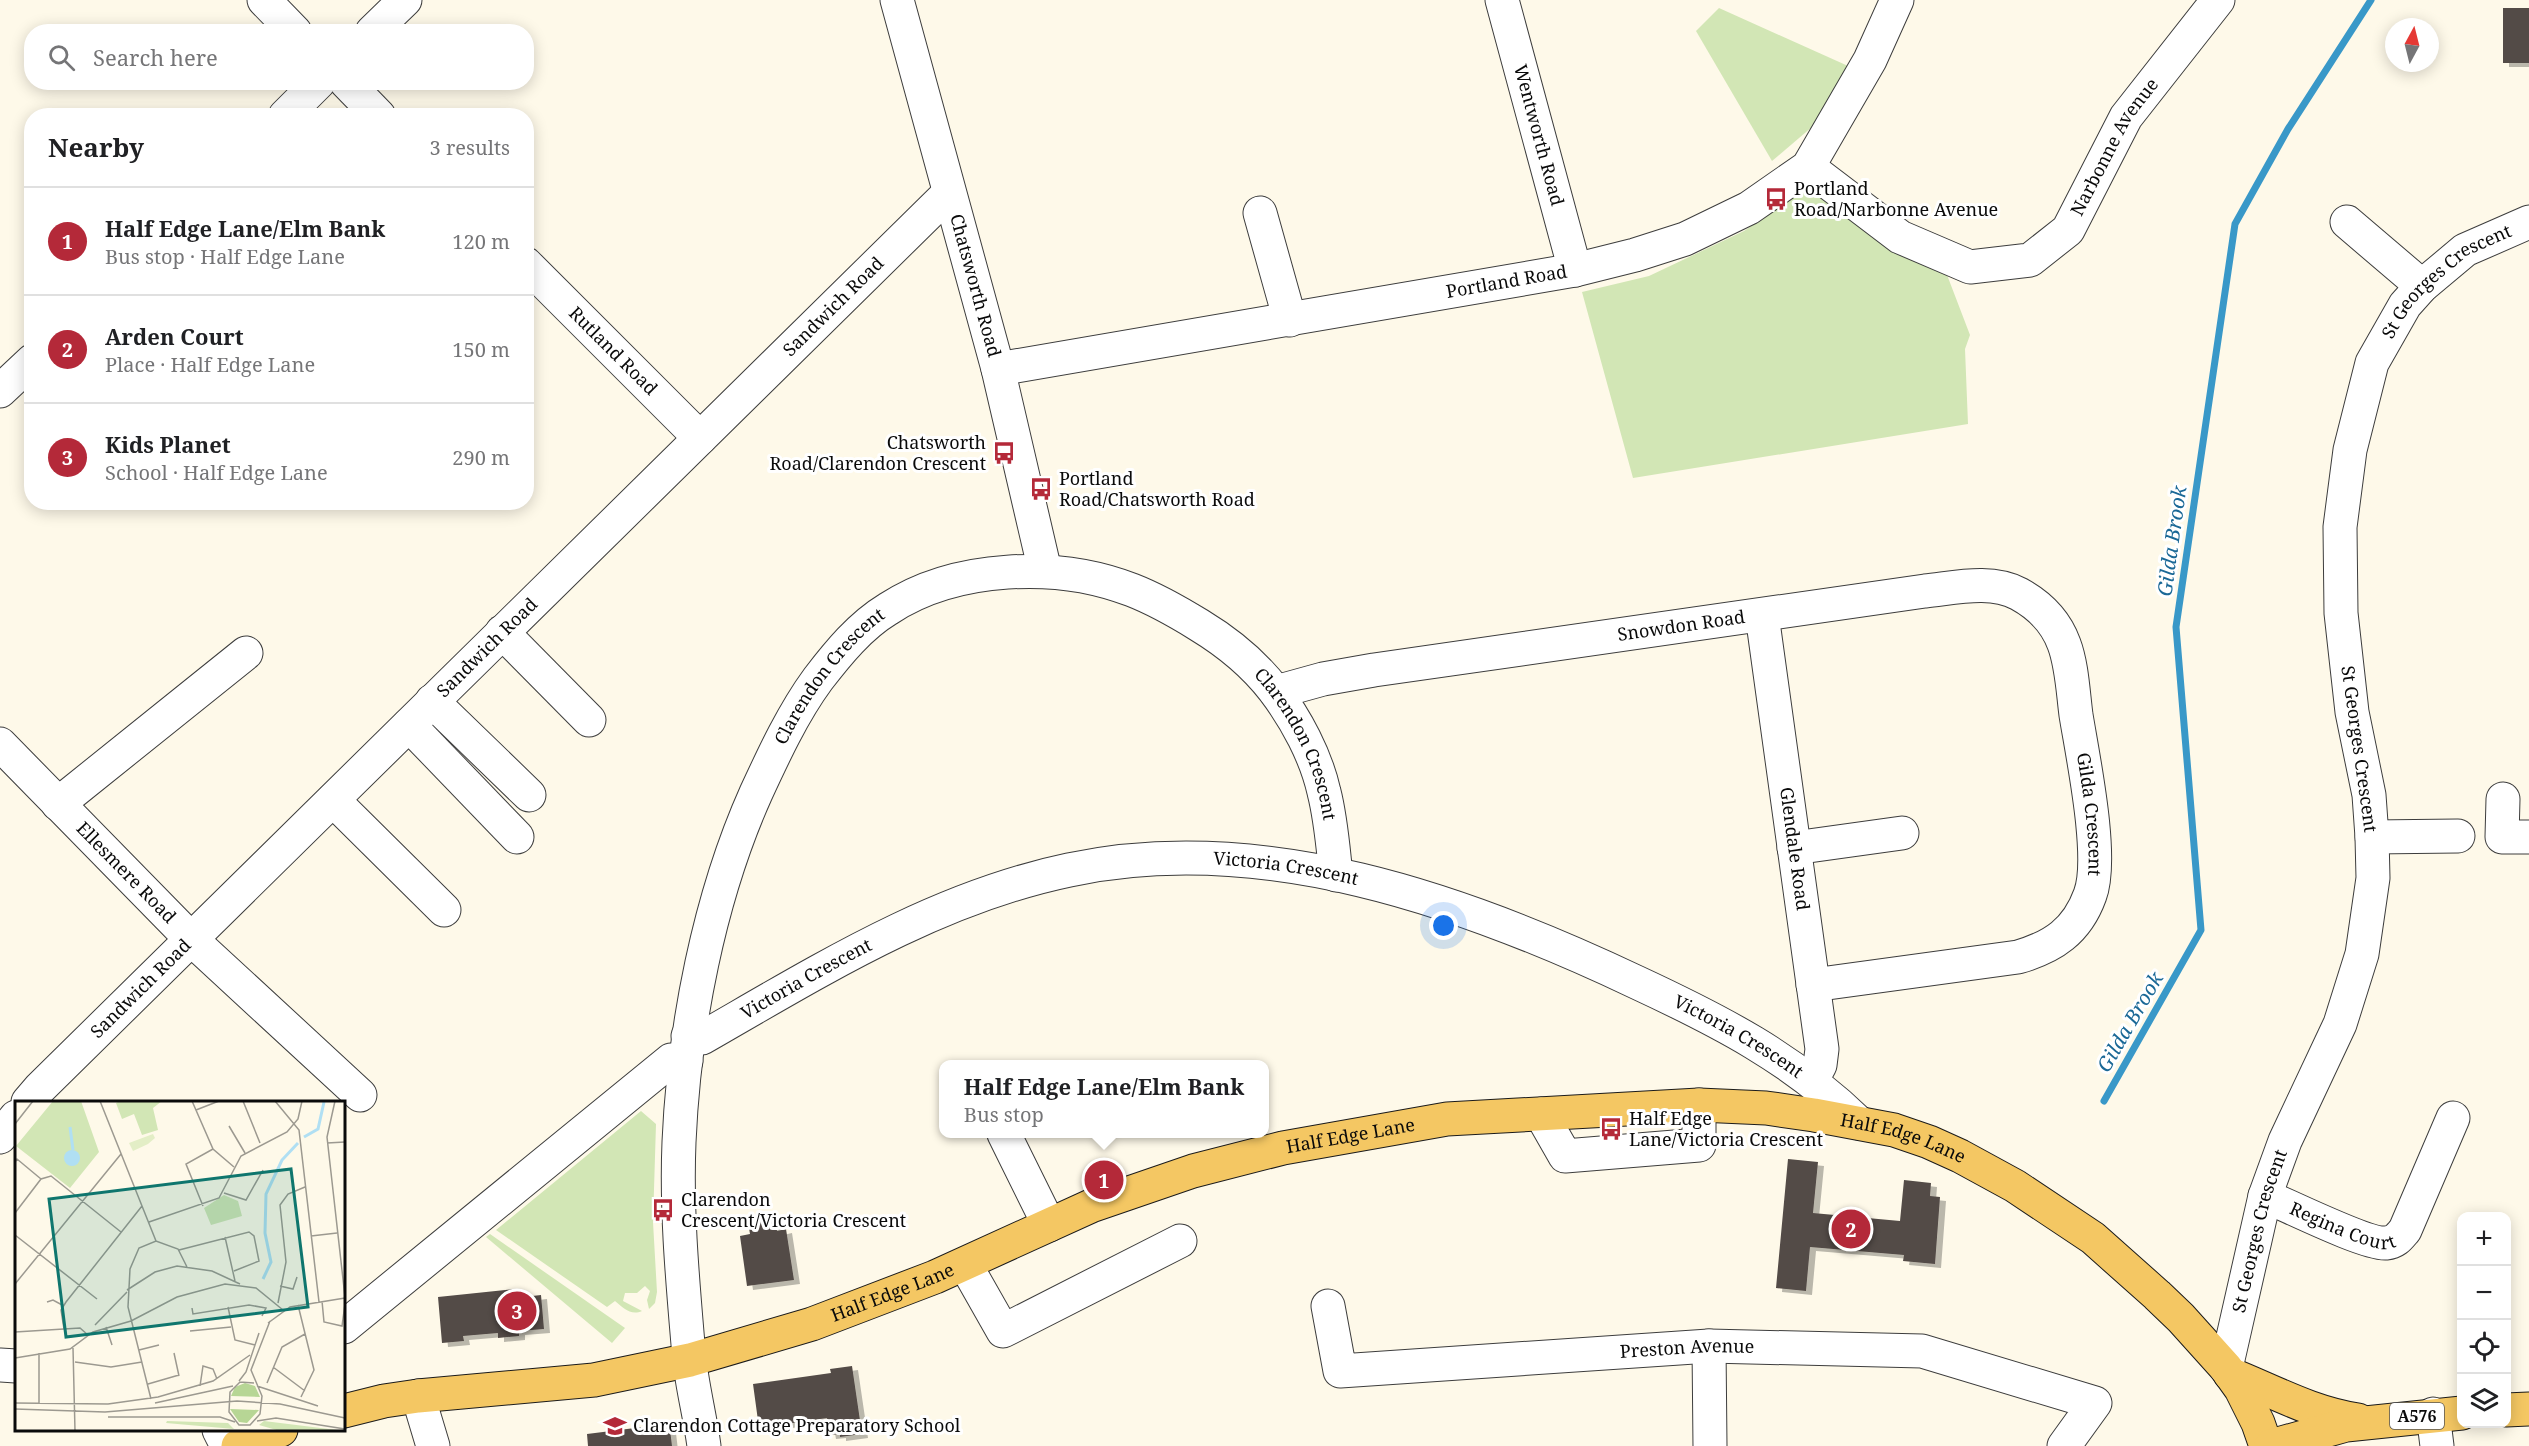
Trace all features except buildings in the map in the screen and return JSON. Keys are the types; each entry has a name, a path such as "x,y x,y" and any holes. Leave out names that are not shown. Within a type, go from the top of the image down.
{"main road":[{"name":"Half Edge Lane","path":"345,1411 384,1401 418,1396 594,1380 690,1360 812,1324 965,1264 1091,1206 1193,1171 1283,1148 1447,1119 1699,1105 1766,1108 1859,1123 1911,1135 1950,1151 1986,1170 2054,1211 2093,1238 2157,1295 2228,1371 2250,1406 2266,1446"},
{"path":"2228,1371 2311,1409 2372,1422"},
{"path":"2511,1410 2529,1408"},
{"name":"A576","path":"2271,1446 2346,1425 2447,1413"},
{"path":"238,1446 278,1431"}],"street":[{"path":"264,0 287,24"},
{"path":"380,24 405,0"},
{"name":"Chatsworth Road","path":"897,0 998,369 1045,571"},
{"name":"Wentworth Road","path":"1502,0 1575,270"},
{"name":"Portland Road","path":"998,369 1575,270 1635,255 1685,239 1749,208 1808,166 1870,60 1897,0"},
{"name":"Narbonne Avenue","path":"1808,166 1900,237 1970,267 2030,260 2068,230 2126,117 2218,0"},
{"path":"293,108 311,90"},
{"path":"354,90 371,108"},
{"name":"Sandwich Road","path":"28,1101 949,193"},
{"path":"1260,213 1290,320"},
{"path":"2347,222 2422,286"},
{"name":"St Georges Crescent","path":"2228,1371 2265,1196 2284,1141 2340,1024 2362,954 2373,878 2369,795 2352,712 2340,613 2340,527 2349,450 2373,363 2405,305 2422,286 2465,250 2529,222"},
{"name":"Rutland Road","path":"534,272 700,438"},
{"path":"0,391 24,368"},
{"name":"Clarendon Crescent","path":"704,1446 690,1360 679,1215 679,1142 687,1048 715,908 742,825 786,733 819,678 864,628 888,608 916,595 975,577 1045,571 1097,580 1127,588 1156,600 1212,633 1233,649 1276,692 1315,763 1324,792 1336,875"},
{"name":"Snowdon Road","path":"1276,692 1323,679 1365,671 1925,591 1987,586 2018,593 2034,604 2055,627 2065,646"},
{"name":"Glendale Road","path":"1762,615 1822,1049 1820,1065 1812,1080"},
{"path":"502,632 589,720"},
{"name":"Gilda Crescent","path":"1813,985 2018,957 2053,944 2077,920 2090,897 2095,862 2084,764 2065,646"},
{"path":"58,804 246,653"},
{"path":"432,701 529,795"},
{"path":"409,725 518,837"},
{"name":"Ellesmere Road","path":"0,744 191,939 360,1095"},
{"path":"2503,799 2502,837 2529,837"},
{"path":"333,800 444,910"},
{"path":"1794,848 1902,833"},
{"path":"2372,837 2458,836"},
{"name":"Victoria Crescent","path":"345,1326 671,1059 702,1038 833,963 925,916 1039,877 1125,861 1168,859 1254,862 1336,875 1444,904 1502,924 1583,957 1691,1008 1766,1049 1812,1080 1859,1123"},
{"path":"1541,1114 1565,1156 1699,1145 1699,1105"},
{"name":"Regina Court","path":"2265,1196 2367,1239 2385,1243 2397,1240 2405,1230 2453,1118"},
{"path":"1007,1138 1049,1226"},
{"path":"965,1264 1004,1331 1179,1241"},
{"name":"Preston Avenue","path":"1328,1306 1340,1371 1709,1346 1922,1351 2094,1403 2064,1446"},
{"path":"1709,1346 1710,1446"},
{"path":"0,1365 15,1366"},
{"path":"418,1396 433,1446"},
{"path":"2437,1446 2447,1413"},
{"path":"219,1431 226,1446"}],"green space":[{"path":"1719,8 1857,70 1826,115 1772,161 1696,31"},
{"path":"1808,188 1944,267 1970,335 1965,349 1968,424 1633,478 1582,292 1649,276 1744,231"},
{"path":"641,1111 656,1124 653,1222 657,1292 655,1303 649,1309 647,1300 650,1291 645,1286 637,1293 625,1293 623,1301 642,1311 634,1313 615,1301 607,1307 496,1230"},
{"path":"490,1234 625,1328 612,1343 486,1237"}],"waterway":[{"name":"Gilda Brook","path":"2104,1101 2201,930 2176,627 2235,224 2288,129 2371,0"}],"place":[{"name":"Portland Road/Narbonne Avenue","path":"1776,199"},
{"name":"Chatsworth Road/Clarendon Crescent","path":"1004,453"},
{"name":"Portland Road/Chatsworth Road","path":"1041,489"},
{"name":"Half Edge Lane/Victoria Crescent","path":"1611,1129"},
{"name":"Half Edge Lane/Elm Bank","path":"1104,1180"},
{"name":"Clarendon Crescent/Victoria Crescent","path":"663,1210"},
{"name":"Arden Court","path":"1851,1229"},
{"name":"Kids Planet","path":"517,1311"},
{"name":"Clarendon Cottage Preparatory School","path":"615,1426"}]}
